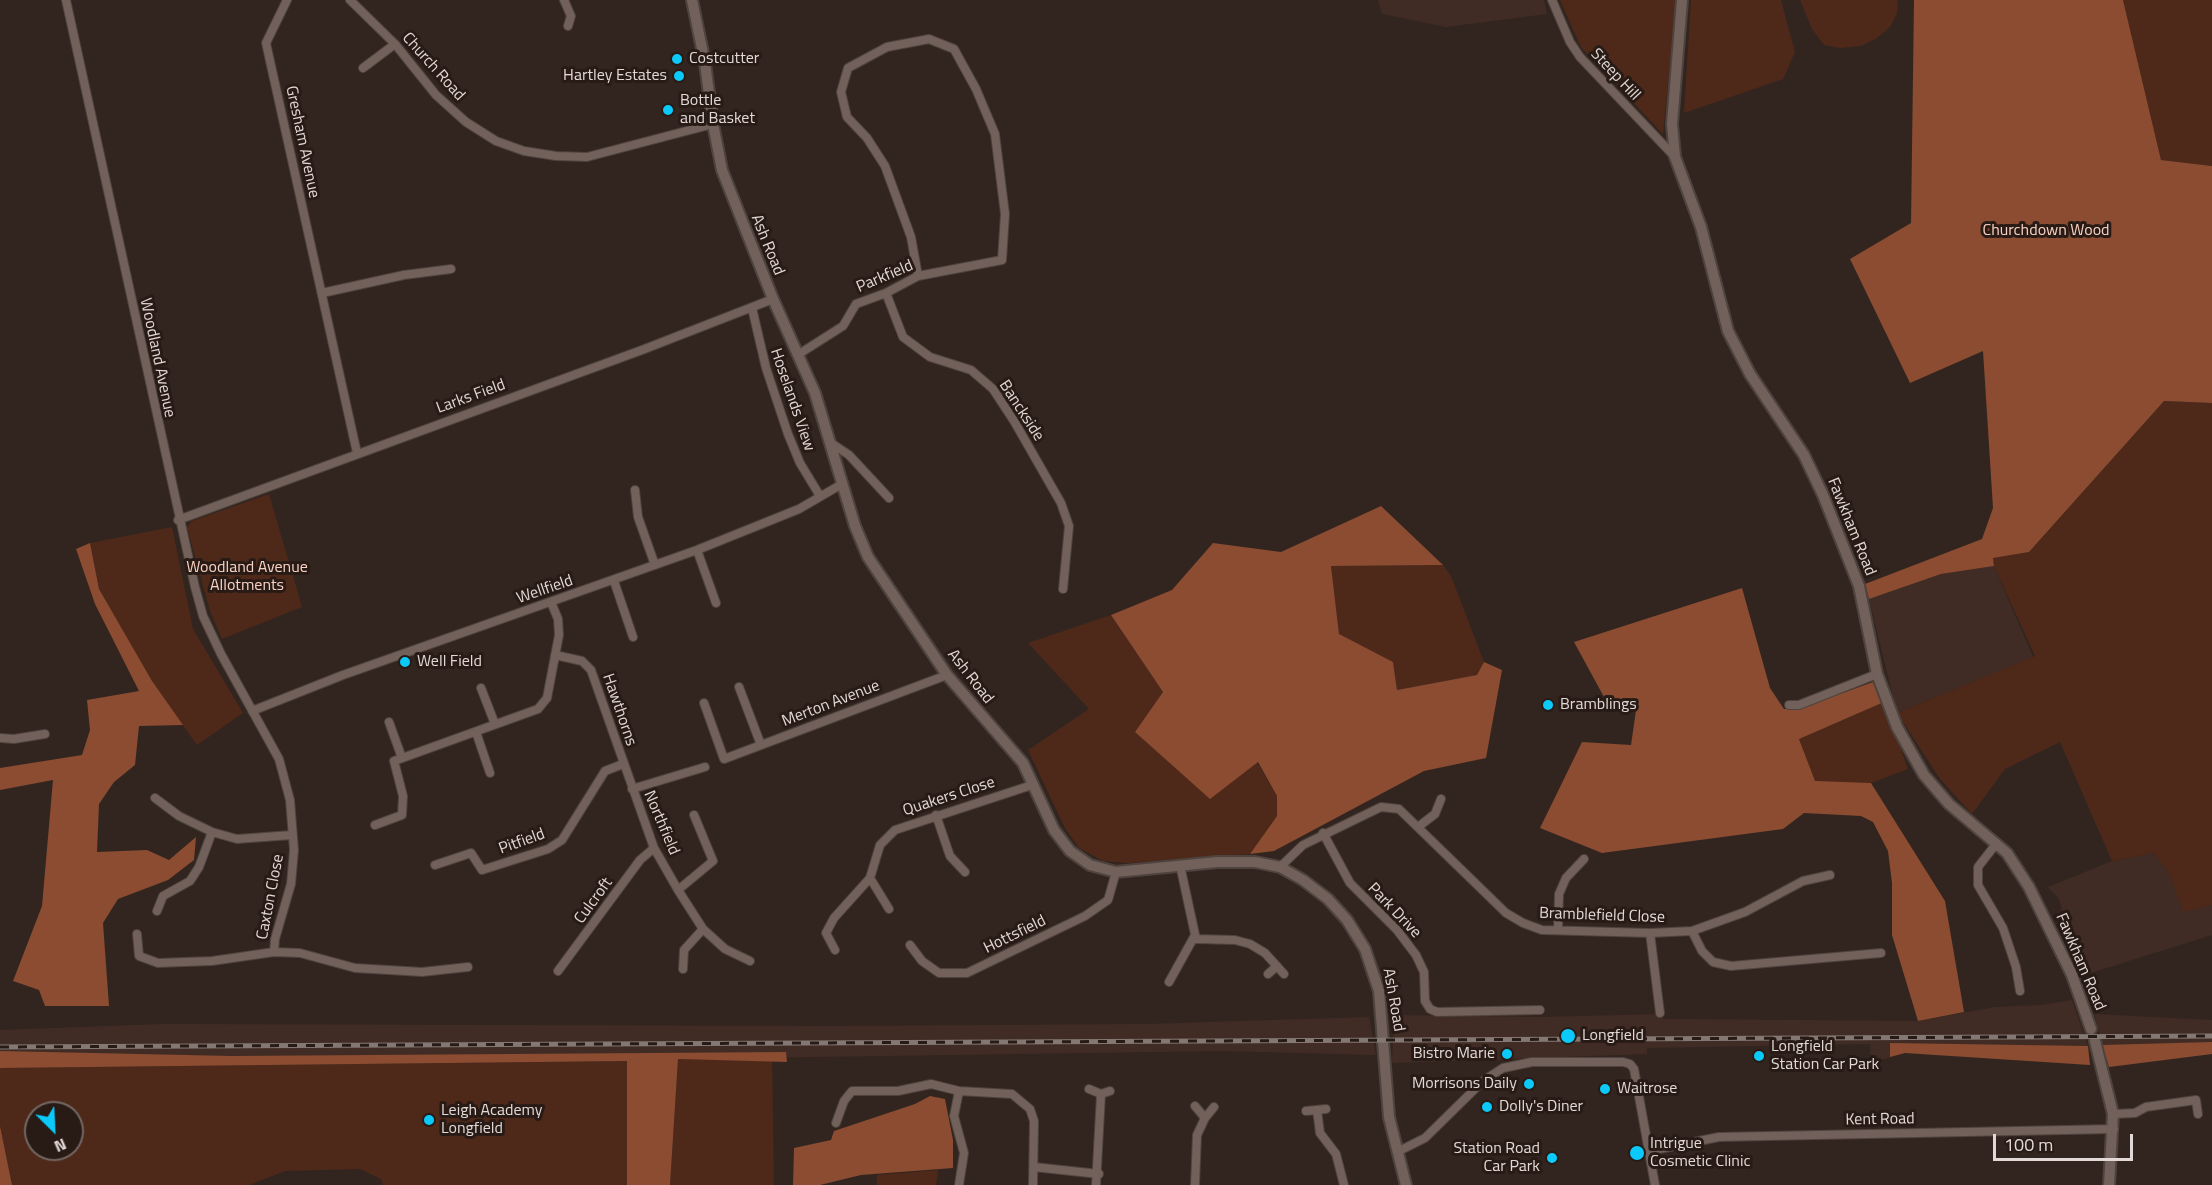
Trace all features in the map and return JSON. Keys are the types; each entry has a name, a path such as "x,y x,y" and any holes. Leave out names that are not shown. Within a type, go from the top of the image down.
{"street":[{"name":"Woodland Avenue","path":"66,0 178,520 203,616 252,711"},
{"name":"Gresham Avenue","path":"287,0 266,43 357,453"},
{"name":"Church Road","path":"350,0 395,44 436,95 466,123 496,141 524,151 556,156 587,157 712,124"},
{"path":"564,0 571,16 568,26"},
{"name":"Ash Road","path":"692,0 705,63 712,124 722,170 773,299 815,393 842,484 868,557 947,675 976,712 1008,743 1023,763 1054,830 1070,851 1090,866 1116,872 1180,865 1256,861 1280,867 1303,880 1328,899 1357,933 1368,955 1382,1007 1388,1100 1396,1152 1406,1185"},
{"name":"Steep Hill","path":"1552,0 1569,42 1580,57 1675,157"},
{"name":"Fawkham Road","path":"1682,0 1672,124 1675,157 1701,227 1728,331 1750,374 1804,455 1859,586 1876,674 1897,727 1924,775 1949,804 2007,853 2030,887 2049,924 2091,1029"},
{"name":"Parkfield","path":"799,354 824,341 843,326 856,304 886,293 918,276 1002,260 1005,214 995,134 976,89 954,49 929,39 887,47 848,68 841,92 847,117 867,138 885,166 911,237 918,276"},
{"path":"363,68 395,44"},
{"path":"322,293 404,275 451,269"},
{"name":"Banckside","path":"886,293 903,337 930,357 971,370 993,389 1014,421 1061,503 1069,526 1063,589"},
{"name":"Larks Field","path":"178,520 773,299"},
{"name":"Hoselands View","path":"752,308 766,368 788,434 800,463 820,496"},
{"path":"831,443 849,455 889,498"},
{"name":"Wellfield","path":"252,711 697,550 799,509 842,484"},
{"path":"635,490 638,517 655,566"},
{"path":"697,550 716,603"},
{"path":"614,581 633,638"},
{"path":"375,825 402,815 403,796 394,761 538,709 546,698 559,635 558,619 551,602"},
{"name":"Hawthorns","path":"555,655 582,661 591,670 623,764"},
{"path":"1789,705 1798,705 1876,674"},
{"name":"Merton Avenue","path":"704,703 724,759 947,675"},
{"path":"739,687 761,745"},
{"path":"481,688 495,724"},
{"name":"Caxton Close","path":"252,711 279,759 290,800 294,850 291,884 274,939 274,952"},
{"path":"389,722 402,758"},
{"path":"476,732 490,773"},
{"path":"0,738 14,740 45,734"},
{"name":"Northfield","path":"623,764 654,848 703,929 725,949 750,961"},
{"name":"Pitfield","path":"435,865 471,853 482,870 548,849 562,840 605,771 623,764"},
{"path":"632,789 705,767"},
{"name":"Quakers Close","path":"870,878 880,845 895,830 1032,784"},
{"path":"155,798 179,816 212,832 237,839 292,835"},
{"path":"1418,827 1435,814 1441,799"},
{"name":"Bramblefield Close","path":"1280,867 1303,845 1323,833 1381,807 1399,809 1506,913 1522,923 1542,930 1650,933 1692,930 1745,912 1803,881 1830,875"},
{"name":"Northfield","path":"678,890 713,861 694,815"},
{"path":"936,815 950,856 965,872"},
{"path":"157,911 163,896 190,881 199,867 212,832"},
{"name":"Park Drive","path":"1323,833 1349,882 1397,930 1416,955 1424,974 1426,1002 1431,1010 1540,1011"},
{"path":"1996,844 1978,867 1978,885 2002,928 2016,967 2020,991"},
{"name":"Culcroft","path":"558,971 640,860 654,848"},
{"path":"1558,930 1559,894 1566,878 1584,859"},
{"path":"1169,982 1194,937 1180,865"},
{"name":"Hottsfield","path":"910,945 922,961 939,973 967,974 1085,916 1108,900 1116,872"},
{"path":"835,950 826,933 834,918 870,878 889,909"},
{"path":"683,969 684,950 703,929"},
{"path":"1692,930 1702,951 1713,962 1731,966 1881,953"},
{"path":"1650,933 1660,1013"},
{"name":"Caxton Close","path":"137,934 139,956 147,961 212,961 274,952 300,953 355,968 422,972 468,967"},
{"path":"1194,937 1200,941 1247,942 1260,950 1284,974"},
{"path":"1268,974 1277,966"},
{"path":"2095,1041 2113,1114 2114,1129 2109,1185"},
{"path":"1396,1152 1425,1138 1496,1072 1512,1065 1558,1061 1630,1064 1634,1069 1655,1185"},
{"path":"836,1123 844,1101 852,1091 898,1091 931,1084 959,1091 1012,1094 1030,1108 1034,1121 1033,1185"},
{"path":"1089,1089 1101,1094 1110,1091"},
{"path":"959,1091 954,1118 964,1151 960,1185"},
{"path":"1096,1185 1101,1094"},
{"path":"2113,1114 2135,1113 2146,1107 2196,1100 2198,1114"},
{"path":"1195,1106 1205,1118"},
{"path":"1195,1185 1197,1135 1205,1118 1214,1107"},
{"path":"1306,1111 1326,1109"},
{"path":"1317,1110 1320,1132 1336,1155 1344,1185"},
{"name":"Kent Road","path":"1649,1151 1719,1137 2114,1129"},
{"path":"1034,1167 1098,1174"}],"shaded area":[{"path":"1378,0 1544,0 1547,14 1446,27 1382,14"},
{"path":"1994,566 2033,657 1897,713 1869,599 1941,574"},
{"path":"2154,853 2170,875 2183,911 2212,905 2212,935 2081,976 2059,899 2048,887 2112,861"},
{"path":"2072,1000 2088,1046 2090,1065 1905,1053 1871,1063 1870,1044 1647,1048 1647,1054 1392,1063 1394,1015 1540,1017 1662,1014 1663,1019 1918,1021 1995,1007 2041,1005"},
{"path":"2094,1014 2212,1020 2212,1054 2109,1067"},
{"path":"1369,1017 1376,1055 1221,1051 678,1059 0,1056 0,1030 162,1024 833,1026 1147,1024"}],"green space":[{"path":"1560,0 1676,0 1663,134 1581,47"},
{"path":"1691,0 1781,0 1795,52 1783,79 1684,113"},
{"path":"1800,0 1898,0 1897,13 1890,27 1877,38 1861,46 1840,48 1824,45 1812,29"},
{"name":"Churchdown Wood","path":"1914,0 2123,0 2161,160 2212,166 2212,403 2164,401 2029,552 1993,558 1994,566 1941,574 1869,599 1865,584 1982,539 1993,508 1983,351 1910,383 1850,259 1911,223"},
{"path":"2123,0 2212,0 2212,166 2161,160"},
{"path":"2164,401 2212,403 2212,905 2183,912 2170,875 2154,853 2112,861 2060,742 2005,769 1972,814 1940,779 1897,713 2035,656 1994,566 1993,558 2029,552"},
{"name":"Woodland Avenue Allotments","path":"269,494 302,607 222,639 210,611 187,527 192,521"},
{"path":"1381,506 1443,565 1331,566 1339,634 1393,662 1397,690 1477,675 1484,662 1502,670 1486,758 1424,771 1274,851 1250,854 1277,816 1277,796 1258,762 1210,799 1135,732 1163,692 1111,615 1172,590 1213,543 1281,552"},
{"path":"172,527 193,629 243,713 197,745 154,685 99,589 90,543"},
{"path":"90,543 99,589 152,681 183,725 139,726 135,765 114,782 99,804 97,852 147,850 169,860 196,837 194,860 168,880 118,899 103,923 109,1006 45,1006 39,990 13,981 42,906 53,780 0,790 0,768 82,755 90,730 87,700 139,691 95,604 76,549"},
{"path":"1443,565 1451,576 1484,662 1478,675 1397,690 1393,662 1339,635 1331,566"},
{"path":"1742,588 1770,688 1784,709 1798,709 1873,682 1884,702 1799,739 1815,781 1871,783 1945,901 1964,1012 1918,1021 1892,935 1892,883 1888,851 1873,822 1861,816 1804,813 1783,829 1602,853 1540,828 1582,742 1631,745 1637,703 1604,697 1574,642"},
{"path":"1111,615 1163,692 1135,732 1210,798 1257,762 1277,796 1277,816 1250,854 1128,863 1103,861 1079,848 1065,828 1028,750 1089,709 1028,643"},
{"path":"1884,702 1908,769 1871,783 1815,782 1799,738"},
{"path":"2212,1042 2212,1054 2109,1067 2102,1045"},
{"path":"1890,1043 2088,1046 2090,1065 1905,1053 1890,1057"},
{"path":"0,1051 232,1056 786,1052 787,1062 678,1059 670,1185 627,1185 627,1061 0,1068"},
{"path":"678,1059 772,1060 774,1185 670,1185"},
{"name":"Leigh Academy Longfield","path":"627,1061 627,1185 383,1185 381,1179 360,1169 285,1171 249,1185 12,1185 0,1126 0,1068"},
{"path":"930,1096 945,1099 953,1140 953,1168 861,1175 820,1185 793,1185 794,1148 831,1140 834,1131 915,1104"},
{"path":"0,1126 12,1185 0,1185"},
{"path":"938,1170 936,1185 877,1185 877,1175"}],"railway":[{"path":"0,1047 2212,1036"}],"place":[{"name":"Costcutter","path":"677,59"},
{"name":"Hartley Estates","path":"679,76"},
{"name":"Bottle and Basket","path":"668,110"},
{"name":"Well Field","path":"405,662"},
{"name":"Bramblings","path":"1548,705"},
{"name":"Longfield","path":"1568,1036"},
{"name":"Bistro Marie","path":"1507,1054"},
{"name":"Longfield Station Car Park","path":"1759,1056"},
{"name":"Morrisons Daily","path":"1529,1084"},
{"name":"Waitrose","path":"1605,1089"},
{"name":"Dolly's Diner","path":"1487,1107"},
{"name":"Leigh Academy Longfield","path":"429,1120"},
{"name":"Intrigue Cosmetic Clinic","path":"1637,1153"},
{"name":"Station Road Car Park","path":"1552,1158"}]}
